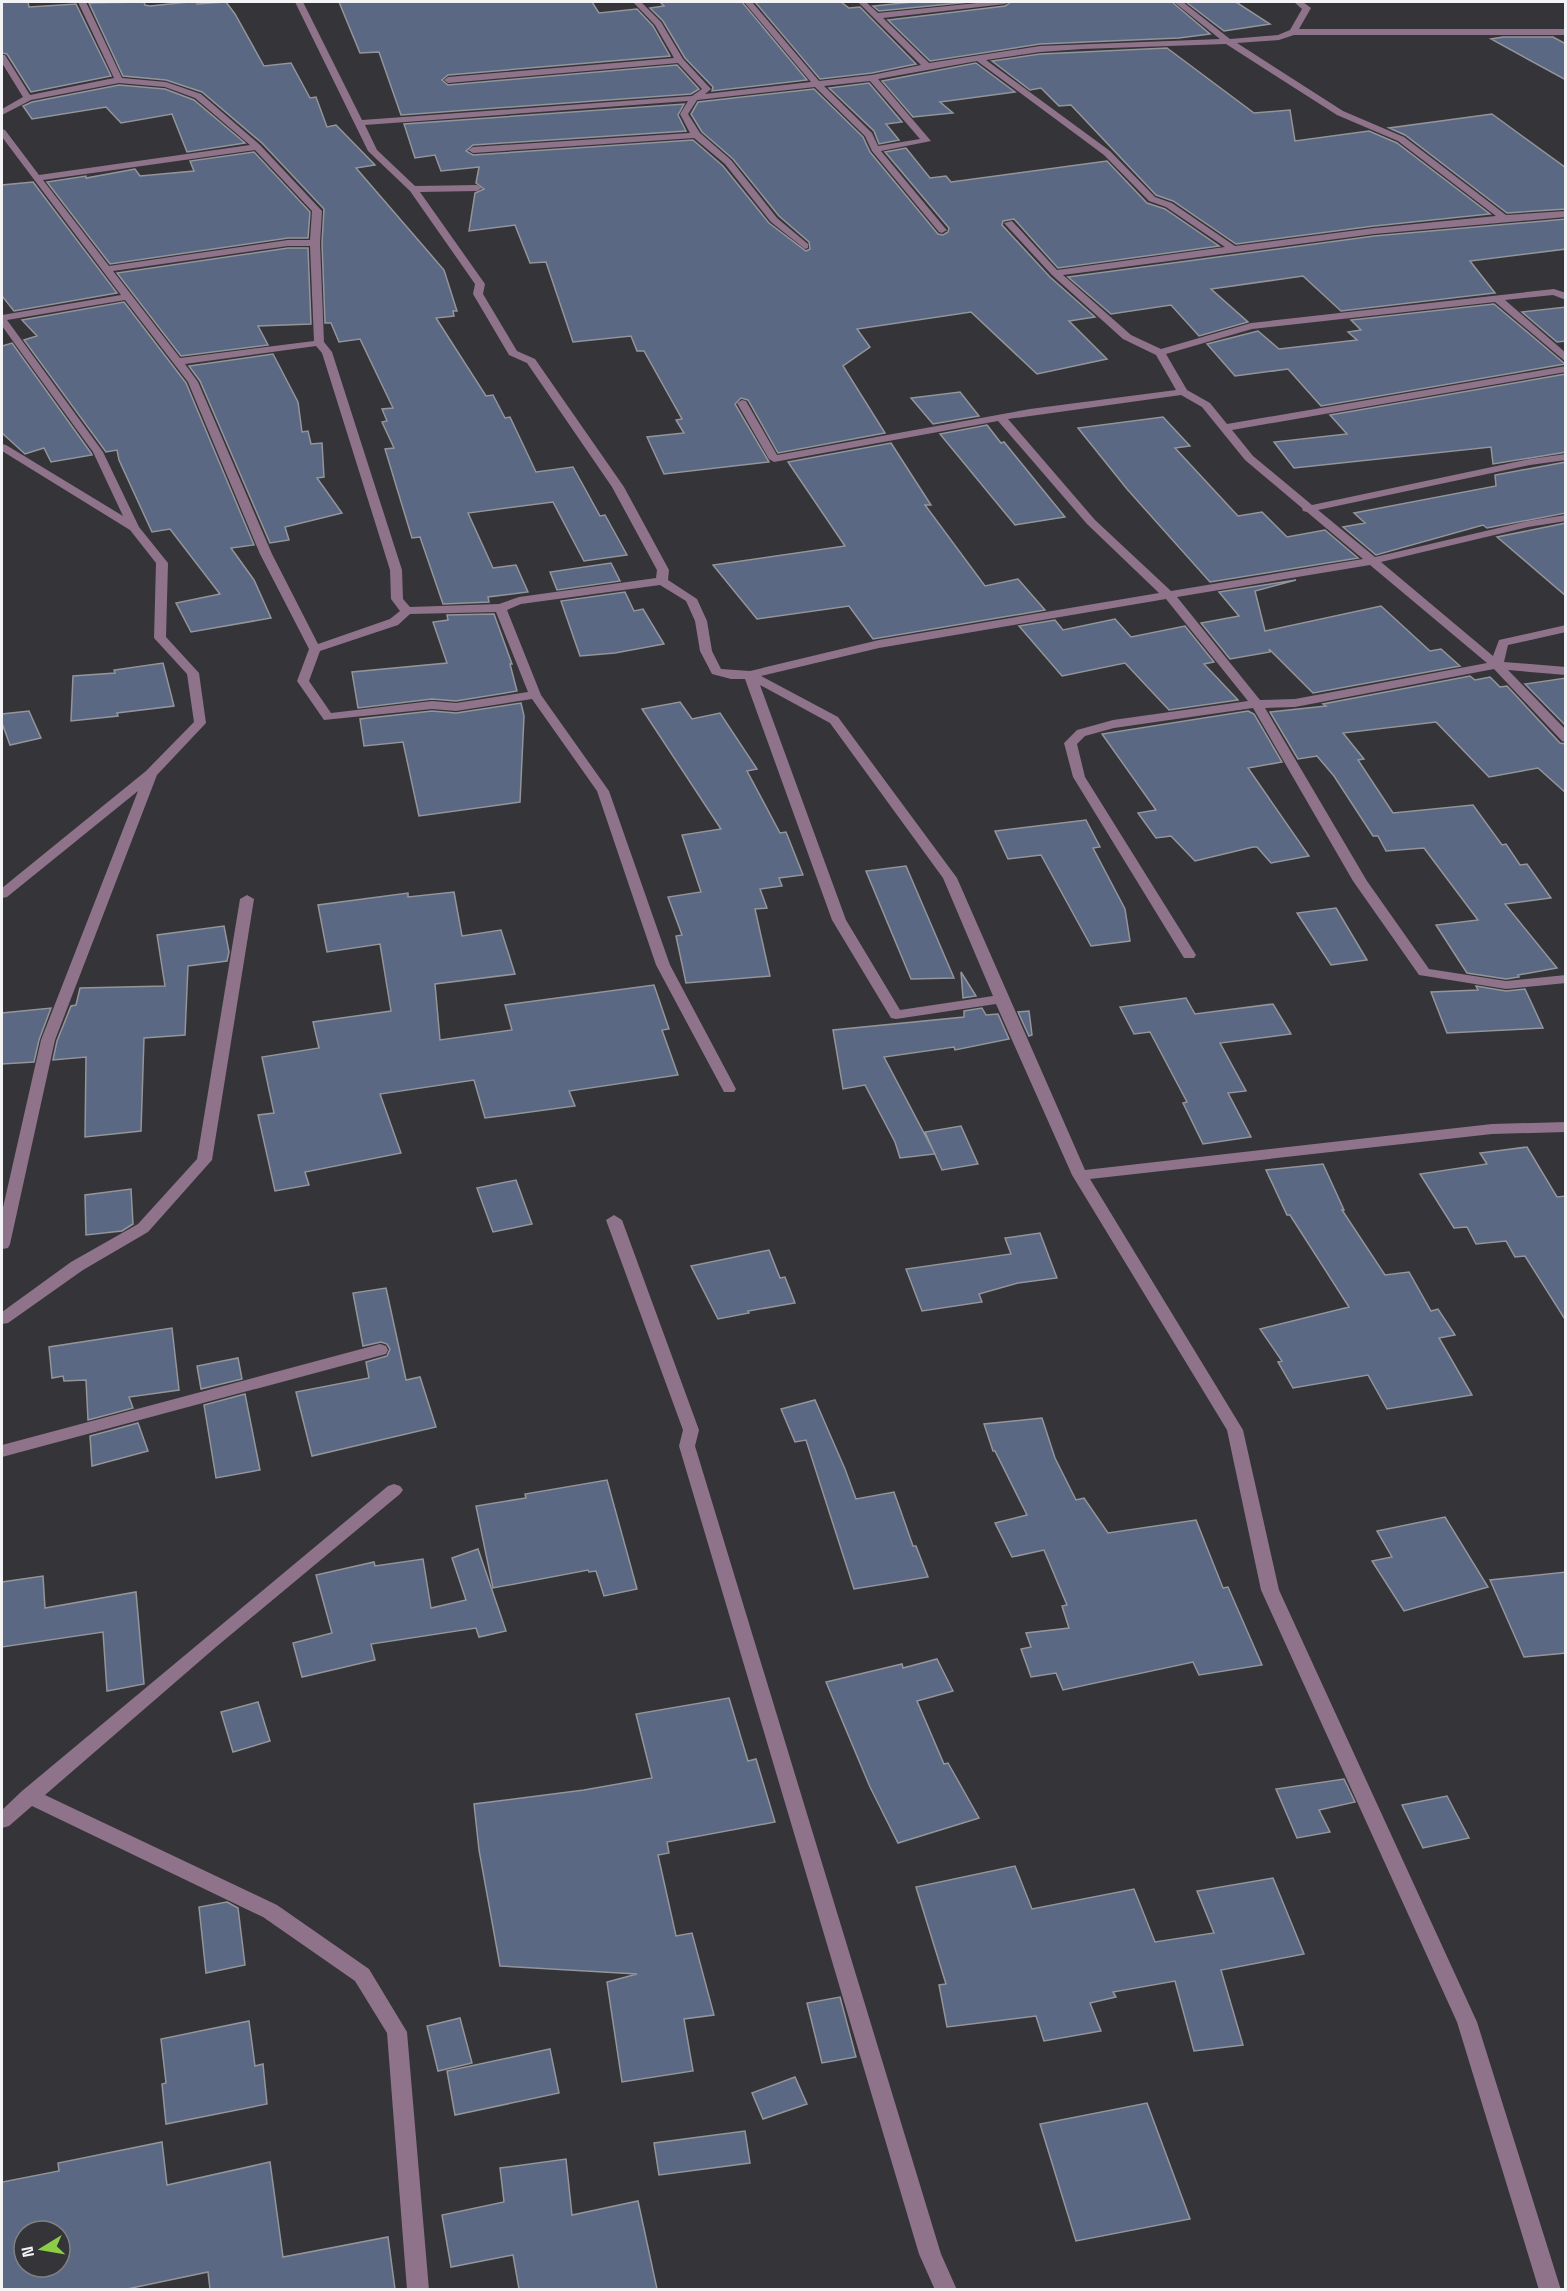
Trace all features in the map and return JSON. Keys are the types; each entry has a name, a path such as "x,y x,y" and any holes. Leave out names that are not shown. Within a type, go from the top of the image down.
{"street":[{"path":"82,2 119,80"},
{"path":"299,2 373,151 413,189 480,284 478,294 513,353 531,361 618,487 663,570 662,581"},
{"path":"637,2 658,24 680,60 707,89 694,98 684,114 696,135 728,162 774,220 805,246"},
{"path":"748,2 816,83 869,135 875,148 942,230"},
{"path":"862,2 927,66"},
{"path":"876,16 1005,2"},
{"path":"1178,2 1227,40 1340,113 1401,139 1503,217"},
{"path":"1293,32 1307,8 1298,2"},
{"path":"358,123 694,98 872,78 927,66 1082,46 1206,43 1279,37 1293,32 1566,32"},
{"path":"448,80 680,60"},
{"path":"981,60 1107,153 1152,199 1169,205 1234,249"},
{"path":"3,62 28,98"},
{"path":"872,78 926,141 875,148"},
{"path":"2,112 28,98 119,80 166,85 198,96 257,147 317,211 315,243 319,343 327,352 396,570 397,599 407,611"},
{"path":"2,132 193,382 266,554 315,649 303,681 328,717 432,705 456,707 535,695"},
{"path":"473,150 696,135"},
{"path":"36,178 257,147"},
{"path":"413,189 477,188"},
{"path":"1055,273 1503,217 1566,214"},
{"path":"1009,223 1055,273 1127,337 1160,353 1183,392 1206,405 1249,458 1307,509 1497,665 1566,738"},
{"path":"106,269 288,243 315,243"},
{"path":"1160,353 1251,326 1499,300 1554,292 1566,297"},
{"path":"2,894 151,774 200,723 192,673 160,638 162,563 134,528 98,452 2,319 127,297"},
{"path":"1499,300 1566,359"},
{"path":"177,362 319,343"},
{"path":"1224,428 1566,369"},
{"path":"742,404 774,459 1002,419 1030,412 1183,392"},
{"path":"1002,419 1091,522 1170,597 1257,704 1360,881 1424,972 1506,985 1566,978"},
{"path":"2,447 134,528"},
{"path":"1307,509 1530,462 1566,457"},
{"path":"315,649 394,622 407,611 500,608 519,601 662,581 691,599 701,621 706,651 716,671 731,675 750,675 879,644 1170,597 1372,561 1528,524 1566,518"},
{"path":"500,608 535,695 603,791 663,965 729,1089"},
{"path":"1497,665 1503,643 1566,628"},
{"path":"1189,955 1079,777 1070,743 1081,733 1113,724 1257,704 1295,703 1497,665 1566,671"},
{"path":"750,675 839,920 896,1015 1000,999"},
{"path":"750,675 834,720 950,878 1000,999 1080,1174 1235,1430 1270,1590 1467,2022 1550,2289"},
{"path":"2,1244 48,1040 151,774"},
{"path":"2,1319 77,1266 143,1228 204,1160 246,899"},
{"path":"1080,1174 1492,1129 1566,1127"},
{"path":"614,1220 691,1430 687,1446 930,2254 946,2289"},
{"path":"2,1451 380,1350"},
{"path":"2,1821 394,1490"},
{"path":"29,1796 270,1911 362,1975 397,2032 418,2289"}],"building":[{"path":"2,2 28,2 29,7 76,4 111,76 31,92 7,54 2,53"},
{"path":"144,2 145,5 150,6 189,2 197,4 226,2 264,66 291,63 310,98 316,97 327,127 336,125 375,165 356,168 444,270 457,311 453,311 454,316 436,318 486,396 493,395 505,418 510,417 536,472 573,467 600,516 605,515 627,555 584,561 553,502 468,513 493,568 516,565 528,592 488,597 489,602 443,604 420,537 412,538 385,449 394,448 382,422 387,421 382,409 393,408 360,339 339,342 331,323 325,323 322,243 324,209 262,143 202,92 166,80 123,76 89,3"},
{"path":"339,2 592,2 599,13 637,9 653,26 670,56 448,75 442,80 448,85 677,65 699,89 691,94 401,115 379,52 360,53"},
{"path":"660,2 742,2 807,80 712,91 713,87 685,58 663,21 650,8 664,6"},
{"path":"755,2 841,2 849,8 860,7 916,64 872,73 820,79"},
{"path":"913,2 970,2 879,11 873,6"},
{"path":"1011,2 1172,2 1210,34 1179,38 1040,44 930,61 888,20 1005,6"},
{"path":"1186,2 1236,2 1270,24 1224,31"},
{"path":"1553,37 1566,44 1566,80 1491,39"},
{"path":"1167,48 1254,113 1290,110 1295,141 1369,131 1397,143 1490,214 1236,244 1173,201 1156,195 1071,105 1059,106 1041,88 1030,90 992,61 1040,54"},
{"path":"976,63 1015,92 940,102 953,113 913,117 882,81"},
{"path":"869,83 902,122 886,124 899,140 879,144 874,131 829,88"},
{"path":"119,85 165,89 194,100 245,143 187,152 172,114 121,123 106,107 32,119 23,106 32,102"},
{"path":"814,89 863,137 870,152 938,234 943,235 948,232 949,228 885,152 906,148 930,178 946,176 951,182 1107,161 1147,203 1165,209 1219,246 1058,268 1014,219 1003,221 1002,225 1050,277 1095,317 1069,321 1107,359 1037,374 971,312 857,329 870,347 843,366 885,433 778,453 748,400 741,398 735,404 769,462 664,474 647,437 684,433 676,420 682,419 644,351 637,351 631,336 573,342 546,262 530,263 515,225 469,231 475,193 484,189 476,183 479,167 441,171 435,155 415,158 404,124 684,104 678,115 686,131 473,145 466,151 473,155 693,140 723,166 769,223 806,251 810,249 809,242 779,216 733,159 702,132 691,114 698,102"},
{"path":"1492,114 1566,168 1566,209 1507,213 1405,135 1389,128"},
{"path":"254,152 310,212 308,238 288,238 110,264 47,182 135,169 140,176 194,171 190,161"},
{"path":"33,182 117,293 14,311 2,296 2,185"},
{"path":"1566,219 1566,249 1470,261 1495,293 1341,311 1303,276 1211,289 1248,322 1199,336 1171,305 1111,314 1068,277 1374,236"},
{"path":"288,248 308,248 311,324 258,326 268,345 181,356 117,273"},
{"path":"124,302 186,383 254,545 231,548 254,580 271,618 191,632 176,603 220,594 170,529 152,532 119,460 117,450 106,452 24,340 37,336 22,320"},
{"path":"1494,304 1565,364 1321,406 1288,369 1235,376 1207,344 1258,331 1279,349 1357,340 1348,332 1361,330 1351,320"},
{"path":"1566,307 1566,341 1557,342 1522,312"},
{"path":"12,343 92,455 51,462 44,448 25,454 2,433 2,346"},
{"path":"273,354 298,402 302,432 308,431 311,444 322,443 324,477 317,478 342,513 285,527 289,540 270,543 200,381 189,366"},
{"path":"1566,374 1566,452 1493,464 1491,447 1294,468 1274,442 1347,434 1330,415"},
{"path":"960,392 979,416 933,424 911,398"},
{"path":"1163,417 1190,446 1175,448 1238,516 1262,512 1287,537 1325,530 1358,558 1210,582 1127,489 1078,428"},
{"path":"987,425 1001,443 1004,442 1065,517 1015,525 940,434"},
{"path":"891,443 931,505 925,505 985,586 1018,579 1045,610 873,639 849,606 757,619 713,565 845,546 788,462"},
{"path":"1566,462 1566,513 1487,528 1483,525 1376,555 1343,527 1365,523 1354,513 1496,486 1495,475"},
{"path":"1566,523 1566,596 1497,537"},
{"path":"611,563 620,581 557,590 550,572"},
{"path":"1296,580 1255,591 1265,631 1381,606 1430,651 1441,649 1460,666 1313,693 1269,649 1270,652 1230,659 1201,623 1239,616 1219,592"},
{"path":"625,592 634,611 643,609 664,644 615,653 580,656 561,601"},
{"path":"494,614 512,664 510,664 517,691 456,701 432,699 358,708 352,672 447,663 433,622 448,620 447,615"},
{"path":"1115,619 1131,637 1185,626 1214,662 1204,664 1238,700 1169,710 1125,663 1062,676 1019,626 1055,620 1063,630"},
{"path":"163,663 174,706 117,713 118,716 71,721 73,676 115,673 114,670"},
{"path":"1470,676 1475,680 1490,677 1500,687 1507,686 1560,743 1566,744 1566,793 1538,768 1489,777 1436,722 1343,733 1364,759 1358,760 1393,813 1473,805 1502,845 1506,844 1520,865 1527,864 1551,898 1505,904 1557,968 1506,979 1467,973 1436,925 1478,920 1424,848 1386,851 1378,836 1373,836 1334,776 1317,756 1298,759 1270,712 1326,706 1323,704"},
{"path":"1566,678 1566,726 1525,684"},
{"path":"680,702 692,719 720,713 757,769 747,771 780,833 786,832 803,875 779,878 782,886 760,889 767,908 755,909 770,976 686,983 676,936 682,935 668,897 701,892 682,835 721,829 642,709"},
{"path":"521,703 524,716 520,802 419,816 403,742 364,746 360,719 432,711 456,713"},
{"path":"29,711 41,738 10,745 2,723 2,714"},
{"path":"1248,711 1254,714 1282,762 1248,768 1309,856 1271,863 1257,847 1253,847 1195,861 1171,836 1156,838 1138,813 1156,810 1102,734"},
{"path":"1086,820 1100,847 1093,848 1125,909 1130,941 1091,946 1041,855 1008,859 995,831"},
{"path":"906,866 954,978 911,979 866,871"},
{"path":"454,892 462,936 501,930 515,974 435,984 440,1040 512,1030 505,1005 654,985 669,1029 662,1030 678,1075 569,1091 575,1106 485,1118 474,1080 380,1094 401,1153 305,1172 309,1185 275,1191 258,1115 274,1113 262,1057 319,1048 313,1022 391,1011 380,944 327,952 318,905 408,893 408,897"},
{"path":"1336,908 1367,960 1331,965 1297,913"},
{"path":"224,926 229,952 227,961 188,966 185,1035 144,1038 141,1131 85,1137 86,1057 53,1060 57,1041 71,1006 76,1005 80,988 165,986 157,935"},
{"path":"961,972 976,996 963,998"},
{"path":"1476,986 1506,991 1525,989 1543,1028 1447,1033 1431,992 1478,990"},
{"path":"1186,998 1195,1014 1273,1004 1291,1034 1220,1043 1246,1091 1228,1093 1251,1137 1203,1144 1183,1103 1187,1102 1150,1032 1134,1034 1120,1007"},
{"path":"51,1008 39,1040 34,1062 2,1064 2,1013"},
{"path":"982,1008 986,1015 998,1014 1009,1039 955,1050 954,1047 884,1057 935,1154 900,1158 895,1142 865,1085 843,1089 833,1030 964,1017 964,1011"},
{"path":"1029,1011 1032,1035 1029,1036 1018,1012"},
{"path":"961,1126 978,1164 942,1170 925,1132"},
{"path":"1527,1147 1557,1197 1566,1196 1566,1321 1525,1256 1515,1257 1506,1241 1476,1244 1467,1227 1454,1228 1420,1174 1487,1164 1480,1153"},
{"path":"1323,1164 1344,1210 1342,1210 1385,1275 1409,1272 1431,1311 1438,1309 1455,1335 1439,1338 1472,1395 1387,1409 1368,1375 1293,1388 1278,1362 1282,1361 1260,1329 1349,1307 1290,1215 1287,1215 1266,1170"},
{"path":"516,1180 532,1224 493,1232 477,1188"},
{"path":"131,1189 133,1224 122,1231 86,1235 85,1195"},
{"path":"1040,1233 1057,1278 1018,1283 979,1294 982,1302 922,1311 906,1269 1011,1254 1005,1238"},
{"path":"769,1250 780,1278 785,1277 795,1303 718,1319 691,1266"},
{"path":"386,1288 406,1380 420,1377 436,1427 312,1456 296,1392 369,1378 366,1362 387,1356 390,1349 387,1344 381,1342 363,1346 353,1293"},
{"path":"172,1328 179,1390 129,1397 133,1408 88,1420 86,1380 64,1381 63,1376 52,1378 49,1347"},
{"path":"238,1358 242,1379 201,1389 197,1366"},
{"path":"245,1394 260,1470 216,1478 204,1405"},
{"path":"815,1400 856,1499 894,1492 913,1546 916,1546 928,1577 854,1589 806,1440 795,1442 781,1409"},
{"path":"1042,1418 1055,1458 1076,1500 1084,1498 1108,1533 1196,1520 1223,1588 1228,1587 1262,1665 1199,1675 1193,1662 1063,1690 1056,1673 1031,1677 1021,1649 1031,1647 1026,1633 1069,1628 1062,1606 1067,1605 1044,1550 1012,1557 995,1523 1027,1515 993,1451 984,1424"},
{"path":"138,1423 148,1451 92,1466 90,1436"},
{"path":"607,1480 637,1589 604,1596 596,1571 589,1572 588,1570 493,1588 476,1506 526,1498 525,1494"},
{"path":"1445,1517 1488,1587 1404,1611 1372,1561 1392,1557 1377,1531"},
{"path":"478,1549 506,1631 479,1637 476,1628 371,1644 375,1660 302,1677 293,1643 332,1633 316,1575 374,1562 375,1566 423,1559 431,1608 466,1600 452,1558"},
{"path":"1566,1572 1566,1653 1524,1657 1490,1580"},
{"path":"43,1576 45,1608 136,1592 144,1684 107,1691 103,1632 2,1647 2,1582"},
{"path":"937,1659 953,1691 917,1701 944,1764 948,1763 979,1818 898,1843 870,1787 826,1682 902,1664 903,1668"},
{"path":"729,1698 748,1761 756,1759 775,1822 667,1842 669,1853 658,1855 676,1936 692,1933 714,2015 684,2019 693,2071 622,2082 607,1982 637,1974 500,1966 479,1850 474,1804 584,1790 652,1778 636,1714"},
{"path":"258,1702 270,1741 233,1752 221,1712"},
{"path":"1344,1779 1355,1802 1319,1810 1330,1832 1297,1838 1276,1789"},
{"path":"1447,1796 1469,1838 1423,1848 1402,1805"},
{"path":"1015,1866 1032,1909 1134,1889 1155,1942 1214,1933 1197,1891 1273,1878 1304,1954 1221,1970 1243,2045 1194,2051 1175,1981 1113,1992 1116,1997 1090,2003 1101,2031 1044,2041 1036,2016 947,2027 939,1985 946,1984 916,1887"},
{"path":"227,1902 238,1908 245,1965 206,1973 199,1907"},
{"path":"840,1997 856,2057 822,2063 807,2003"},
{"path":"460,2018 472,2063 438,2071 427,2026"},
{"path":"249,2021 255,2066 263,2064 267,2104 166,2124 162,2084 166,2083 161,2039"},
{"path":"550,2049 559,2093 455,2115 447,2071"},
{"path":"795,2077 807,2104 763,2119 752,2093"},
{"path":"1147,2103 1190,2219 1076,2241 1040,2124"},
{"path":"745,2131 750,2163 659,2175 654,2143"},
{"path":"162,2142 167,2185 270,2162 283,2257 388,2237 395,2289 210,2289 208,2272 127,2289 2,2289 2,2182 59,2171 58,2163"},
{"path":"566,2159 572,2215 638,2201 657,2289 519,2289 513,2255 451,2267 442,2215 504,2202 500,2168"}]}
